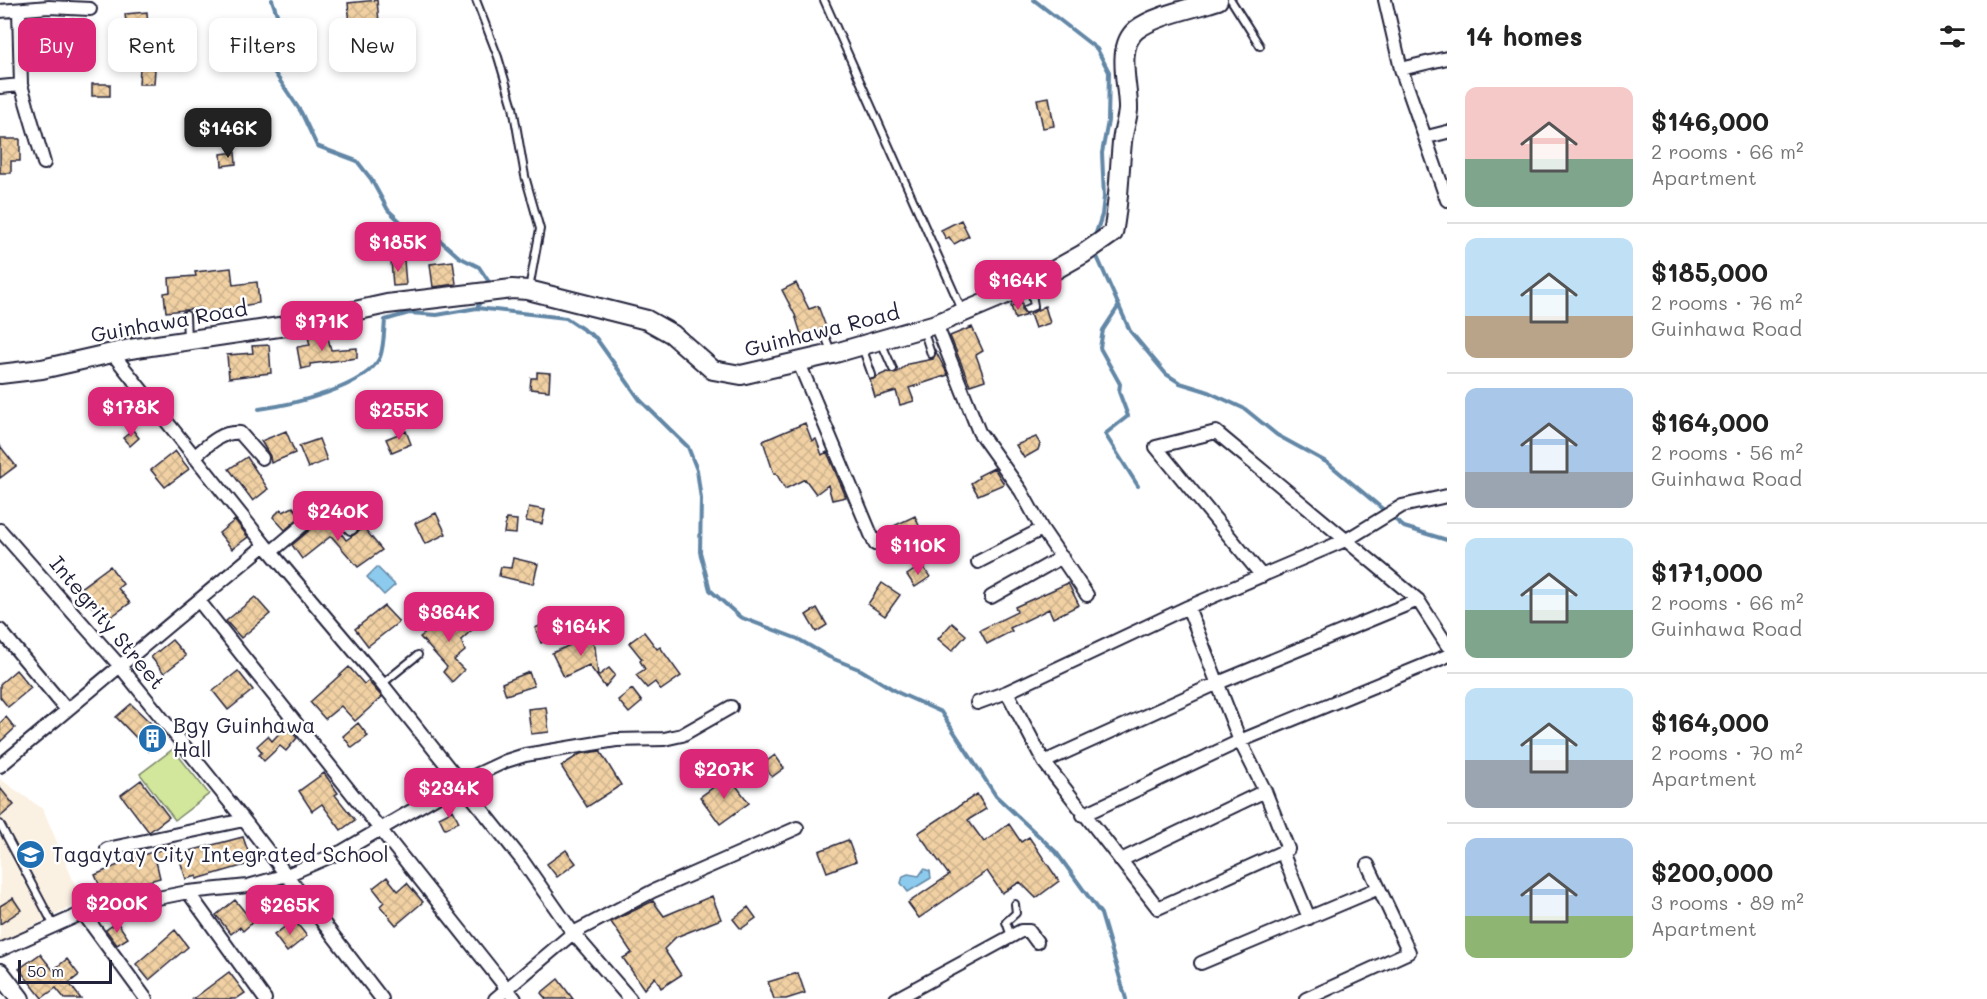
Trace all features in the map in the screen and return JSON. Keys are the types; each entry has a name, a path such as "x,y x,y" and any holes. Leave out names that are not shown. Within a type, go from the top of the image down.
{"street":[{"name":"Guinhawa Road","path":"0,374 42,369 112,352 286,326 387,304 492,291 528,290 647,320 672,334 700,362 720,372 741,375 799,363 930,326 1030,284 1102,243 1113,233 1117,212 1122,139 1128,109 1125,57 1128,42 1135,31 1149,23 1218,0"},
{"path":"1384,0 1401,69 1427,137 1447,200"},
{"path":"0,11 61,4 90,9"},
{"path":"19,10 21,85 44,163"},
{"path":"1401,69 1447,58"},
{"path":"0,87 21,85"},
{"path":"1427,137 1447,132"},
{"path":"930,326 979,432 1022,491 1042,530 1087,595"},
{"path":"112,352 268,549 461,782 522,860 573,933 630,999"},
{"path":"799,363 875,544"},
{"path":"194,457 217,438 232,432 240,433 262,458"},
{"path":"1262,576 1156,447 1216,432 1348,539 1418,600 1447,645"},
{"path":"977,703 1007,692 1188,607 1348,539 1402,506 1447,496"},
{"path":"0,766 199,601 322,509 334,508 351,528"},
{"name":"Integrity Street","path":"0,530 119,665 244,820 382,999"},
{"path":"978,562 1042,530"},
{"path":"991,597 1062,557"},
{"path":"1044,762 1218,683 1418,600"},
{"path":"199,601 511,994"},
{"path":"1007,692 1044,762 1083,815 1158,908 1282,852 1288,849 1240,741 1188,607"},
{"path":"0,630 67,710"},
{"path":"1083,815 1240,741 1447,657"},
{"path":"0,950 83,913 188,892 248,886 287,875 343,851 383,830 461,782 525,755 616,740 664,739 682,735 731,707"},
{"path":"1121,860 1264,791"},
{"path":"107,849 244,820"},
{"path":"495,999 511,994 573,933 652,891 796,828"},
{"path":"1282,852 1309,918"},
{"path":"1306,999 1409,952 1368,865"},
{"path":"1201,963 1379,888"},
{"path":"188,892 265,999"},
{"path":"83,913 146,999"},
{"path":"896,999 1011,936 1029,931 1036,942"},
{"path":"0,973 20,999"}],"lane":[{"path":"477,0 513,107 525,176 540,229 528,290"},
{"path":"824,0 963,314"},
{"path":"1231,0 1260,46"},
{"path":"1027,309 1034,306 1035,302 1030,284"},
{"path":"186,315 187,340"},
{"path":"930,326 931,354"},
{"path":"825,336 832,354"},
{"path":"881,341 893,369"},
{"path":"862,346 872,375"},
{"path":"382,684 418,654"},
{"path":"0,824 54,926"},
{"path":"1011,936 1006,922 1016,913 1015,904"}],"shaded area":[{"name":"Tagaytay City Integrated School","path":"0,779 43,809 82,901 0,943"}],"green space":[{"path":"173,749 209,794 175,820 140,774"}],"water":[{"path":"377,567 395,585 384,595 367,577"},
{"path":"924,869 930,871 931,878 908,892 901,883 903,876 908,874 919,876"}],"building":[{"path":"377,0 379,18 349,18 348,3"},
{"path":"147,12 147,18 125,18 125,14"},
{"path":"140,72 155,72 154,84 139,84"},
{"path":"92,84 110,84 110,96 92,96"},
{"path":"1049,97 1054,126 1043,128 1037,99"},
{"path":"0,139 20,139 20,161 11,161 11,173 0,173"},
{"path":"235,152 236,164 222,166 221,154"},
{"path":"961,220 969,236 954,244 949,237 946,239 941,230"},
{"path":"404,260 406,285 393,286 391,261"},
{"path":"453,261 456,284 433,287 430,264"},
{"path":"231,268 233,285 257,282 259,303 202,313 202,308 166,312 164,293 170,292 169,278 196,276 195,272"},
{"path":"796,283 809,309 818,306 826,327 802,337 795,315 782,290"},
{"path":"1022,302 1022,310 1027,315 1015,319 1011,306"},
{"path":"1045,306 1050,323 1035,328 1030,314"},
{"path":"133,325 135,337 119,340 117,327"},
{"path":"972,327 983,351 976,355 985,380 970,385 950,336"},
{"path":"327,334 331,350 357,348 357,358 310,364 310,367 301,369 297,347 310,345 308,337"},
{"path":"269,345 271,373 229,378 227,355 253,353 252,346"},
{"path":"935,350 948,375 909,388 914,401 900,405 896,391 875,397 870,380 887,372 895,374 908,364 933,359"},
{"path":"537,372 550,373 549,391 530,389 531,378 537,378"},
{"path":"135,399 144,411 133,420 123,407"},
{"path":"805,423 812,441 816,439 822,455 827,452 846,497 832,500 828,485 816,494 805,479 785,489 776,473 774,474 763,441"},
{"path":"133,430 139,438 130,446 123,438"},
{"path":"286,431 295,453 271,463 270,456 261,441"},
{"path":"406,431 411,444 392,452 386,439"},
{"path":"1036,437 1040,444 1038,450 1024,458 1016,445"},
{"path":"319,439 327,460 308,468 299,446"},
{"path":"0,446 16,466 0,478"},
{"path":"175,451 189,469 165,487 151,470"},
{"path":"247,457 268,489 253,501 229,469"},
{"path":"994,468 1004,484 978,495 971,483 979,478 978,476"},
{"path":"293,507 301,516 285,530 273,517 281,509 283,512"},
{"path":"529,507 545,510 542,524 526,521"},
{"path":"436,513 446,534 425,544 415,523"},
{"path":"915,516 925,540 903,550 896,535 887,540 883,531"},
{"path":"325,517 329,517 346,540 364,528 382,550 358,567 331,536 302,559 292,545"},
{"path":"506,519 517,520 516,534 504,533"},
{"path":"235,520 248,537 232,549 219,533"},
{"path":"513,558 538,564 533,584 499,576 501,567 511,568"},
{"path":"922,565 930,577 915,587 907,575"},
{"path":"110,566 123,584 118,588 130,603 108,619 97,604 92,607 79,589"},
{"path":"882,583 900,595 885,616 868,604"},
{"path":"1068,583 1079,605 1053,618 1049,609 1010,628 1012,631 987,644 980,630 1017,612 1015,607"},
{"path":"255,597 270,614 241,638 226,621"},
{"path":"384,606 399,622 368,646 355,629"},
{"path":"817,608 827,625 816,632 806,615"},
{"path":"456,611 473,629 461,640 465,651 454,660 464,670 452,682 443,672 447,667 420,637"},
{"path":"547,623 554,637 541,643 535,628"},
{"path":"952,623 966,635 952,651 938,639"},
{"path":"584,625 595,647 598,676 609,668 615,675 605,687 589,665 564,677 552,653 579,641 574,629"},
{"path":"644,632 657,649 660,647 681,676 661,690 655,682 647,688 636,675 645,669 640,661 642,659 629,643"},
{"path":"172,640 186,656 164,673 151,657"},
{"path":"349,667 364,684 368,681 382,697 355,721 341,706 325,719 310,702"},
{"path":"16,670 31,688 8,707 0,697 0,684"},
{"path":"238,671 253,690 228,710 213,691"},
{"path":"529,672 534,686 506,695 502,683"},
{"path":"632,689 642,702 629,713 618,700"},
{"path":"131,704 165,737 149,751 116,717"},
{"path":"546,707 549,732 531,734 528,709"},
{"path":"6,717 15,728 0,742 0,723"},
{"path":"358,723 368,736 352,748 343,736"},
{"path":"286,726 297,738 286,751 280,746 264,761 259,755 262,752 257,746 268,736 272,741"},
{"path":"600,751 621,785 587,807 561,766 580,754"},
{"path":"775,755 784,768 772,777 763,764"},
{"path":"324,773 338,793 335,795 355,820 341,830 322,804 312,811 299,791"},
{"path":"729,776 749,803 720,824 700,797"},
{"path":"141,780 169,817 149,832 121,795"},
{"path":"0,788 14,805 0,817"},
{"path":"977,794 986,809 968,820 984,842 1009,824 1021,842 1029,837 1059,881 1036,898 1020,882 1002,893 987,871 919,918 908,903 949,875 918,833"},
{"path":"453,810 459,822 445,829 439,817"},
{"path":"243,837 252,863 197,879 197,876 186,879 178,854"},
{"path":"848,840 856,861 827,872 819,851"},
{"path":"175,846 177,857 156,861 160,878 124,888 127,893 106,900 95,875 125,862 124,860"},
{"path":"566,850 576,863 557,877 547,864"},
{"path":"387,877 398,891 407,883 423,902 396,925 380,906 384,902 373,888"},
{"path":"712,896 721,919 676,937 664,949 681,975 661,988 655,977 644,989 623,958 632,953 611,922 653,901 664,916"},
{"path":"13,898 21,910 0,924 0,906"},
{"path":"235,900 253,922 243,931 240,927 231,934 216,915"},
{"path":"748,907 756,918 741,929 733,919"},
{"path":"294,920 307,936 287,952 274,935"},
{"path":"117,922 128,938 117,945 106,930"},
{"path":"175,930 188,947 149,980 136,964"},
{"path":"40,954 53,970 67,959 79,975 69,983 81,999 65,999 56,988 42,998 19,969"},
{"path":"229,972 245,993 236,999 193,999"},
{"path":"798,973 805,993 786,999 774,999 768,982"},
{"path":"558,979 573,999 546,999 541,993"}],"waterway":[{"path":"272,0 279,20 271,50 274,72 301,112 317,146 357,161 371,179 388,210 405,226 425,231 459,257 479,267 489,282 487,287"},
{"path":"1034,0 1097,49 1109,72 1108,121 1102,153 1104,197 1102,215 1094,239"},
{"path":"1095,252 1130,331 1166,374 1180,383 1206,391 1245,409 1277,435 1328,463 1404,527 1447,540"},
{"path":"259,409 307,399 360,378 380,357 385,320 409,313 437,315 477,308 481,300"},
{"path":"1118,307 1103,330 1100,348 1120,384 1119,392 1128,416 1105,434 1138,486"},
{"path":"477,308 566,318 596,338 640,400 688,447 697,470 701,499 700,552 710,590 740,617 798,639 829,657 861,670 899,693 941,712 996,796 1056,852 1101,914 1126,999"}],"place":[{"name":"Bgy Guinhawa Hall","path":"152,738"},
{"name":"Tagaytay City Integrated School","path":"31,855"}]}
